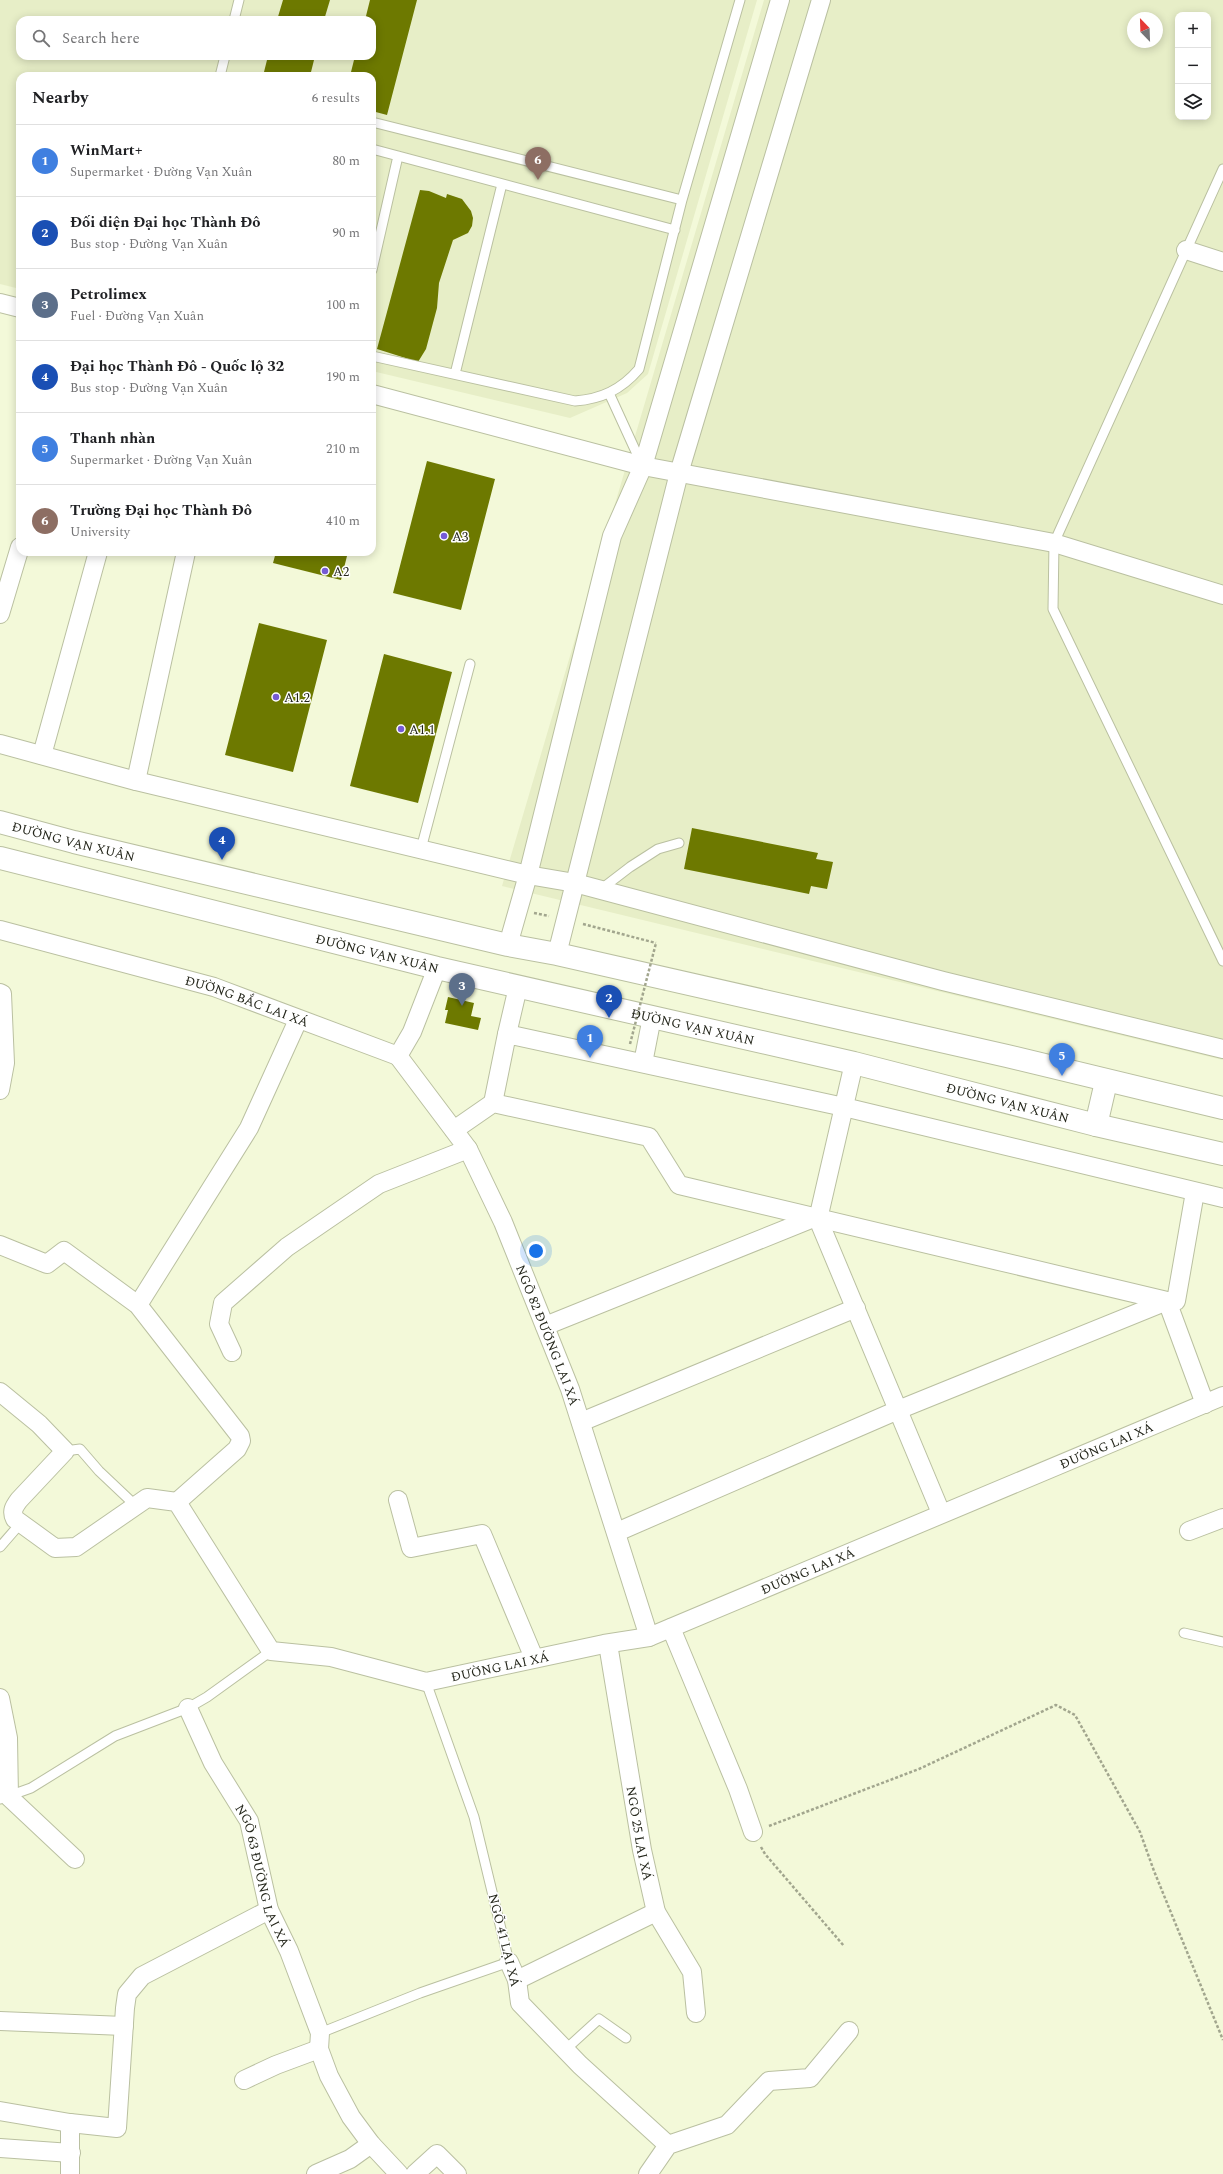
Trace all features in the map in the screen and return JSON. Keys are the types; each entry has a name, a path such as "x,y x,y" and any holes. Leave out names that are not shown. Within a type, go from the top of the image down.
{"highway":[{"name":"ĐƯỜNG VẠN XUÂN","path":"0,822 74,842 508,945 557,954 1007,1056 1106,1082 1223,1108"},
{"name":"ĐƯỜNG VẠN XUÂN","path":"0,858 437,968 854,1062 1096,1125 1223,1154"},
{"path":"1096,1125 1106,1082"}],"street":[{"path":"508,945 528,875 612,536 643,466 780,0"},
{"path":"557,954 679,473 816,1"},
{"path":"1186,250 1223,262"},
{"path":"0,303 16,307"},
{"path":"376,395 643,466 1054,543 1223,595"},
{"path":"0,614 17,556"},
{"path":"42,755 97,556"},
{"path":"136,781 185,556"},
{"path":"0,744 136,781 528,875 575,883 943,981 1223,1050"},
{"name":"ĐƯỜNG BẮC LAI XÁ","path":"0,930 214,987 298,1020 398,1056"},
{"path":"398,1056 412,1032 437,968"},
{"path":"454,1130 493,1103 518,987"},
{"path":"0,993 2,994 5,1063 0,1090"},
{"path":"643,1063 652,1017"},
{"path":"138,1305 250,1128 298,1020"},
{"path":"507,1034 844,1106 1223,1198"},
{"name":"NGÕ 82 ĐƯỜNG LAI XÁ","path":"398,1056 468,1149 502,1222 545,1326 581,1422 649,1637"},
{"path":"854,1062 817,1218 942,1513"},
{"path":"493,1103 649,1138 679,1185 1167,1301 1176,1301 1195,1192"},
{"path":"232,1352 219,1324 223,1303 281,1252 379,1184 468,1149"},
{"path":"545,1326 817,1218"},
{"path":"0,1245 47,1264 64,1251 138,1305 240,1436 241,1441 237,1449 177,1502 147,1498 76,1547 55,1548 20,1524 14,1519 12,1514 14,1508 65,1451 39,1424 0,1392"},
{"path":"1167,1301 1205,1404"},
{"path":"617,1532 898,1410 1167,1301"},
{"path":"581,1422 856,1308"},
{"name":"ĐƯỜNG LAI XÁ","path":"271,1651 331,1657 426,1682 534,1658 649,1637 1223,1396"},
{"path":"398,1500 412,1548 482,1534 534,1658"},
{"path":"177,1502 271,1651"},
{"path":"1189,1531 1223,1518"},
{"path":"671,1628 738,1789 753,1832"},
{"name":"NGÕ 25 LAI XÁ","path":"608,1644 642,1850 656,1912 692,1972 696,2013"},
{"path":"0,1698 8,1738 5,1798 75,1859"},
{"name":"NGÕ 63 ĐƯỜNG LAI XÁ","path":"188,1708 213,1764 249,1821 269,1910 289,1951 329,2076 340,2099 371,2144 399,2174"},
{"path":"0,2111 70,2123 117,2128 127,1994 142,1976 269,1910"},
{"path":"517,1980 656,1912"},
{"name":"NGÕ 41 LẠI XÁ","path":"509,1962 517,1980 520,2003 565,2050 668,2145"},
{"path":"0,2021 124,2026"},
{"path":"648,2174 668,2145 727,2125 769,2081 810,2078 849,2031"},
{"path":"244,2080 319,2041"},
{"path":"70,2123 70,2174"},
{"path":"316,2174 350,2159 371,2144"},
{"path":"0,2148 71,2153"},
{"path":"415,2174 437,2154 457,2174"}],"lane":[{"path":"235,16 239,0"},
{"path":"376,357 575,401 593,399 609,394 629,381 639,370 682,200 740,0"},
{"path":"221,72 224,60"},
{"path":"376,123 682,200"},
{"path":"376,150 675,230"},
{"path":"376,252 398,156"},
{"path":"1223,169 1054,543 1053,609 1223,962"},
{"path":"455,374 502,184"},
{"path":"609,394 643,466"},
{"path":"421,849 470,664"},
{"path":"600,890 630,867 658,849 679,842"},
{"path":"65,1451 80,1449 99,1471 136,1506"},
{"path":"0,1546 20,1524"},
{"path":"1184,1633 1223,1642"},
{"path":"5,1798 31,1788 115,1736 188,1708 208,1697 271,1651"},
{"name":"NGÕ 41 LẠI XÁ","path":"426,1682 474,1817 509,1962"},
{"path":"319,2041 420,1993 509,1962"},
{"path":"565,2050 599,2019 626,2038"}],"path":[{"path":"624,933 656,942 630,1044"},
{"path":"844,1946 765,1854 753,1832 919,1769 1056,1705 1075,1715 1140,1832 1154,1871 1223,2040"}],"shaded area":[{"path":"0,0 757,0 648,374 627,393 570,418 376,372 376,72 16,72 16,288 0,284"},
{"path":"764,0 1223,0 1223,1060 502,886"}],"building":[{"path":"283,0 330,0 325,16 278,16"},
{"path":"370,0 417,0 387,115 376,112 376,72 351,72 354,60 376,60 376,16 366,16"},
{"path":"267,60 314,60 311,72 264,72"},
{"path":"420,190 429,191 446,198 447,194 462,199 471,211 473,218 472,226 468,233 453,240 439,283 437,308 426,349 418,362 377,349"},
{"name":"A3","path":"427,461 495,479 461,610 393,593"},
{"name":"A2","path":"275,556 347,556 341,580 273,563"},
{"name":"A1.2","path":"259,623 327,640 293,772 225,755"},
{"name":"A1.1","path":"384,654 452,672 418,803 350,786"},
{"path":"692,828 818,853 816,859 833,862 827,889 811,886 809,894 684,869"},
{"path":"448,997 474,1003 471,1016 481,1018 478,1030 445,1023 448,1010 445,1010"}],"place":[{"name":"Trường Đại học Thành Đô","path":"538,180"},
{"name":"A3","path":"444,536"},
{"name":"A2","path":"325,571"},
{"name":"A1.2","path":"276,697"},
{"name":"A1.1","path":"401,729"},
{"name":"Đại học Thành Đô - Quốc lộ 32","path":"222,860"},
{"name":"Petrolimex","path":"462,1006"},
{"name":"Đối diện Đại học Thành Đô","path":"609,1018"},
{"name":"WinMart+","path":"590,1058"},
{"name":"Thanh nhàn","path":"1062,1076"}]}
